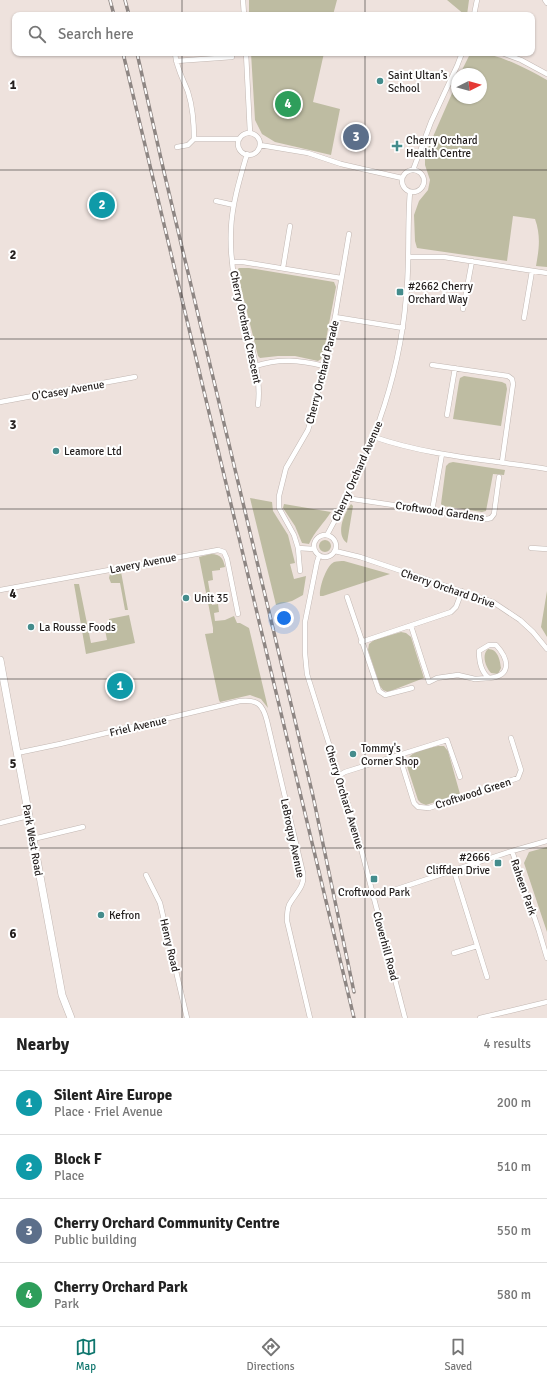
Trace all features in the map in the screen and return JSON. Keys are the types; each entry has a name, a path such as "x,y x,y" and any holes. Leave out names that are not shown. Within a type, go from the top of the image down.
{"street":[{"path":"243,0 244,12"},
{"path":"475,12 477,0"},
{"path":"175,56 193,109 194,139"},
{"path":"246,56 250,133"},
{"path":"413,170 422,176 423,185 418,191 410,192 403,186 402,178 405,174 413,170 461,56"},
{"path":"510,56 547,74"},
{"path":"176,61 232,57"},
{"path":"250,133 256,135 260,141 257,151 247,154 240,149 239,139 243,134 250,133"},
{"path":"177,147 188,145 194,139 239,139"},
{"path":"260,144 308,153 341,164 402,178"},
{"name":"Cherry Orchard Crescent","path":"247,154 234,205 231,228 232,262 235,284 255,366 259,389 258,405"},
{"name":"Cherry Orchard Avenue","path":"327,535 374,437 393,376 403,328 406,298 409,257 408,212 410,192"},
{"path":"216,201 234,205"},
{"path":"283,268 290,226"},
{"name":"Cherry Orchard Parade","path":"300,571 298,548 294,535 279,508 279,496 282,481 289,461 303,439 311,422 335,317 349,234"},
{"path":"409,257 444,257 547,273"},
{"path":"463,309 472,261"},
{"path":"232,262 243,262 341,278"},
{"path":"524,318 532,271"},
{"path":"335,317 403,328"},
{"path":"255,366 270,362 288,360 303,361 324,366"},
{"path":"432,365 508,376 512,379 513,384 502,462"},
{"path":"447,415 454,368"},
{"name":"O'Casey Avenue","path":"0,402 135,377"},
{"path":"374,437 389,442 442,454 547,469"},
{"path":"432,511 442,454"},
{"name":"Croftwood Gardens","path":"346,498 487,519 491,518 494,514 499,477"},
{"path":"327,535 334,540 336,547 335,551 328,556 319,556 314,549 314,544 317,538 327,535"},
{"path":"298,548 314,549"},
{"path":"531,548 547,549"},
{"name":"Lavery Avenue","path":"0,590 218,550 224,552 227,559 238,614"},
{"name":"Cherry Orchard Drive","path":"335,551 360,557 493,602 520,620 533,632 547,649"},
{"name":"Cherry Orchard Avenue","path":"319,556 306,613 304,634 309,682 340,775 368,874"},
{"path":"361,642 451,612 456,607 462,591"},
{"path":"347,597 379,692 385,695 412,688"},
{"path":"410,626 428,682 438,678 458,675 475,680 489,678 499,676 506,670 503,654 496,645 489,645 479,651 479,659 482,668 485,675 489,678"},
{"name":"Park West Road","path":"0,660 62,995 71,1018"},
{"name":"Friel Avenue","path":"17,753 240,701 249,700 258,703"},
{"name":"LeBroquy Avenue","path":"258,703 262,707 266,717 303,873 304,880 302,885 287,912 310,1018"},
{"name":"Croftwood Green","path":"398,755 414,803 418,807 428,808 518,778 521,770 511,738"},
{"name":"Croftwood Green","path":"340,775 345,772 447,740 460,777"},
{"path":"0,823 28,816"},
{"path":"33,839 83,827"},
{"path":"512,851 547,841"},
{"name":"Raheen Park","path":"373,897 512,851 547,958"},
{"path":"454,871 487,977"},
{"name":"Cloverhill Road","path":"368,874 405,1018"},
{"name":"Henry Road","path":"146,875 160,903 187,1018"},
{"path":"454,953 477,946"},
{"path":"480,1018 547,1002"}],"shaded area":[{"path":"249,0 337,0 334,12 249,12"},
{"path":"447,0 469,0 467,12 461,12"},
{"path":"251,56 323,56 313,102 340,109 331,155 275,142 262,134 255,120"},
{"path":"469,56 494,56 504,59 547,80 547,267 536,266 539,242 535,219 513,216 507,261 417,248 415,241 414,215 419,201 428,190 430,180 425,165 425,155 451,96 451,104 487,104 487,68 463,68"},
{"path":"239,268 249,268 334,282 336,287 321,359 318,361 295,356 260,358 258,356 241,288"},
{"path":"464,376 502,382 506,384 507,389 501,426 453,419 460,378"},
{"path":"453,462 505,470 504,475 493,474 486,511 482,512 443,506 441,504 446,466"},
{"path":"250,498 272,502 273,511 288,535 295,563 290,564 294,579 306,576 303,595 292,601 276,605"},
{"path":"284,504 331,512 309,544 302,543 295,526 283,508"},
{"path":"351,504 353,506 347,543 343,539 341,529 343,518"},
{"path":"327,540 330,541 330,551 323,552 320,551 319,544 320,541"},
{"path":"211,554 217,555 221,558 225,567 220,568 220,570 212,571 213,580 208,581 212,605 218,604 219,612 214,613 215,621 225,620 234,616 237,623 249,628 268,708 261,699 250,695 220,702 219,700 205,634 213,633 213,628 199,557"},
{"path":"344,561 390,574 320,596 322,583 328,568 334,562"},
{"path":"121,572 128,610 125,610 120,583 111,583 109,578 110,574"},
{"path":"74,584 79,584 91,643 107,640 104,624 109,623 109,619 129,615 135,643 86,654"},
{"path":"547,591 547,637 541,627"},
{"path":"401,632 406,633 411,637 424,678 388,692 383,690 380,686 368,650 369,644 374,640"},
{"path":"488,649 494,651 499,658 501,668 498,674 491,673 487,668 485,655"},
{"path":"438,746 444,746 448,751 460,794 426,805 418,800 406,763 414,753"},
{"path":"547,847 547,932 524,863 529,852"}],"railway":[{"path":"110,0 113,12"},
{"path":"125,0 128,12"},
{"path":"124,56 354,1018"},
{"path":"138,56 313,796 354,992"}],"place":[{"name":"Saint Ultan’s School","path":"380,81"},
{"name":"Cherry Orchard Park","path":"288,104"},
{"name":"Cherry Orchard Community Centre","path":"356,137"},
{"name":"Cherry Orchard Health Centre","path":"397,146"},
{"name":"Block F","path":"102,205"},
{"name":"#2662 Cherry Orchard Way","path":"400,292"},
{"name":"Leamore Ltd","path":"56,451"},
{"name":"Unit 35","path":"186,598"},
{"name":"La Rousse Foods","path":"31,627"},
{"name":"Silent Aire Europe","path":"120,686"},
{"name":"Tommy's Corner Shop","path":"353,754"},
{"name":"#2666 Cliffden Drive","path":"498,863"},
{"name":"Croftwood Park","path":"374,879"},
{"name":"Kefron","path":"101,915"}]}
